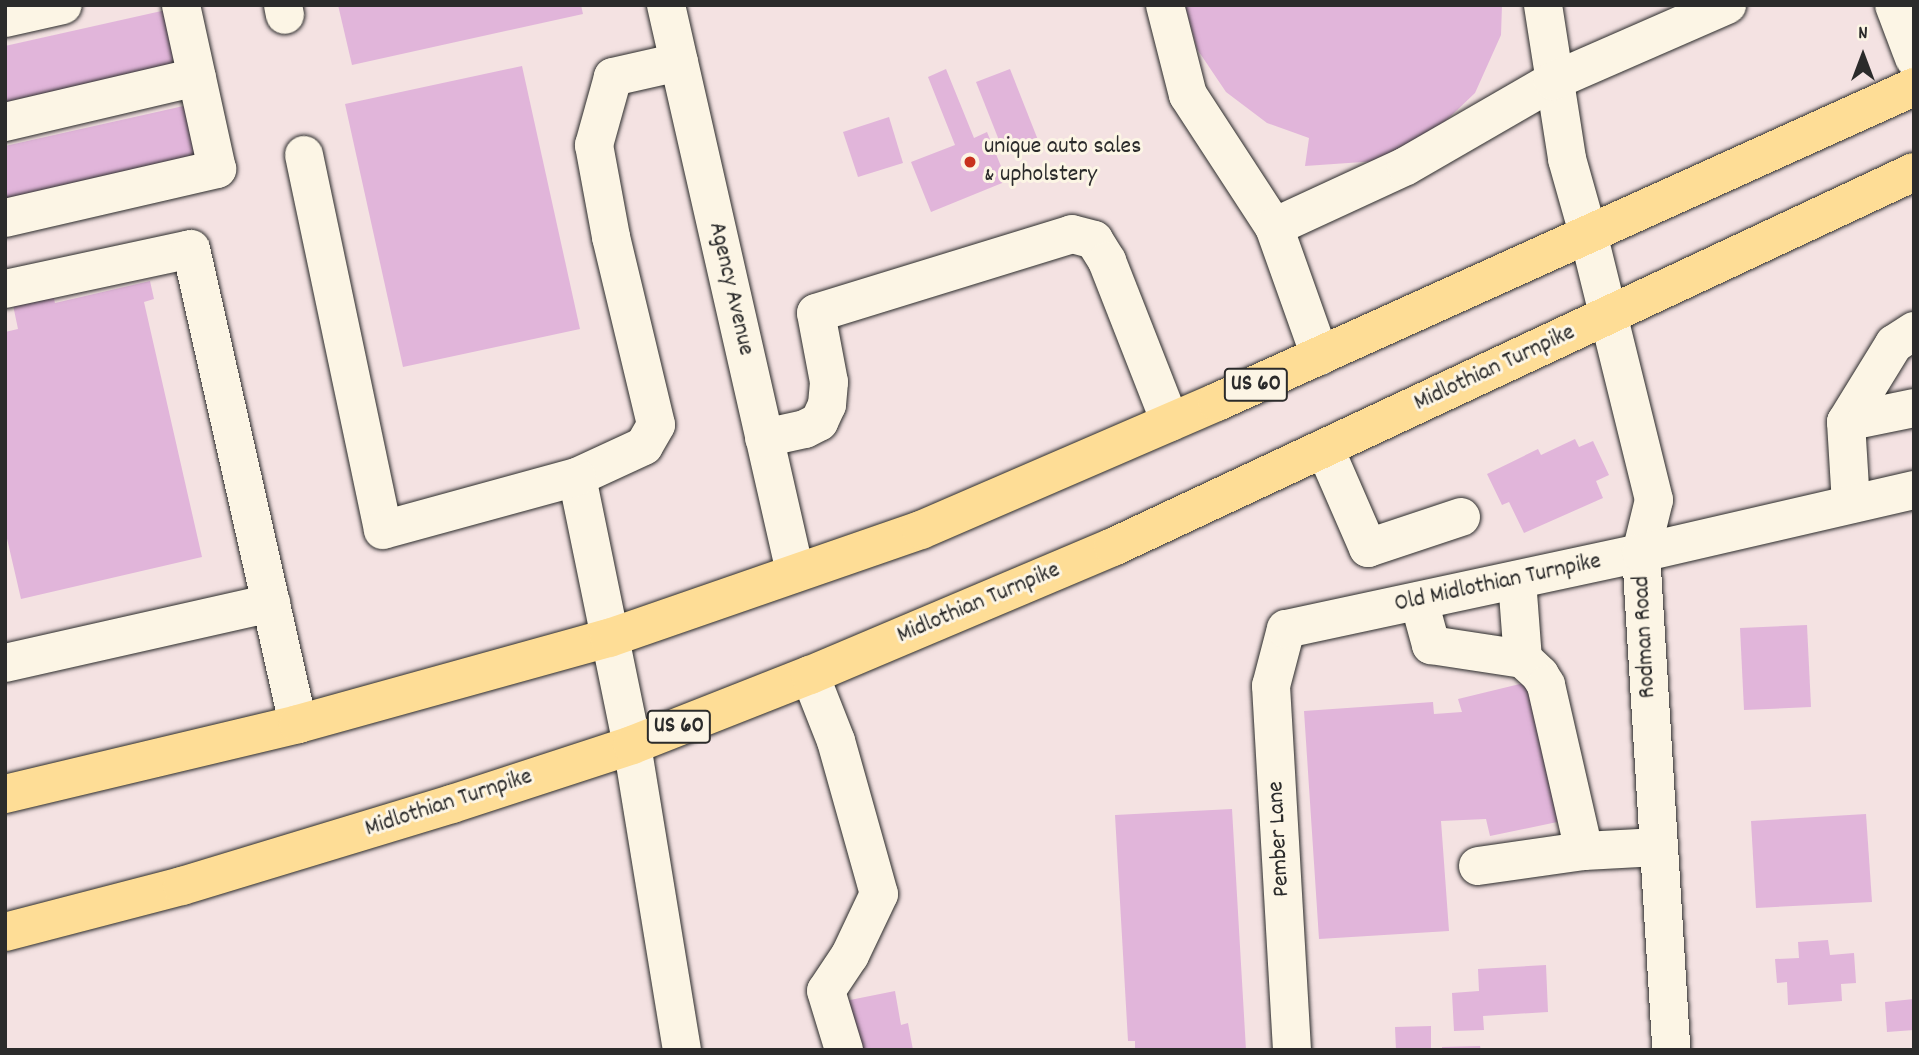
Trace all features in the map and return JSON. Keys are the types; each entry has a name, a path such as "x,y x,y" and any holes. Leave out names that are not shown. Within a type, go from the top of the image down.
{"main road":[{"name":"US 60","path":"5,794 298,724 609,638 921,530 1320,356 1914,87"},
{"name":"Midlothian Turnpike","path":"5,932 314,847 632,745 810,674 1113,547 1914,172"}],"street":[{"path":"5,18 63,5"},
{"path":"5,218 217,169 181,5"},
{"name":"Agency Avenue","path":"666,5 795,572"},
{"path":"1165,5 1188,95 1274,227 1320,356"},
{"name":"Rodman Road","path":"1543,5 1567,159 1654,500 1640,553 1671,1050"},
{"path":"1274,227 1406,166 1657,20 1727,5"},
{"path":"1894,5 1914,58"},
{"path":"304,155 383,530 578,477 644,446 656,425 611,237 594,145 613,77 679,62"},
{"path":"5,122 197,77"},
{"path":"764,438 805,429 820,422 827,405 829,382 816,313 1072,234 1094,240 1107,261 1170,422"},
{"path":"5,289 191,249 298,724"},
{"path":"1851,504 1846,422 1894,344 1914,331"},
{"path":"1846,422 1914,408"},
{"path":"1325,449 1368,548 1461,517"},
{"path":"578,477 632,745 682,1050"},
{"name":"Old Midlothian Turnpike","path":"1286,629 1640,553 1914,490"},
{"path":"1517,580 1523,659"},
{"path":"1419,601 1431,645 1523,659 1540,674 1546,685 1584,851"},
{"path":"5,663 271,603"},
{"name":"Pember Lane","path":"1286,629 1276,655 1271,686 1292,1050"},
{"path":"810,674 836,741 879,894 850,955 826,991 844,1050"},
{"path":"1478,866 1584,851 1658,847"}],"building":[{"path":"338,5 581,5 583,14 352,65"},
{"path":"1185,5 1502,5 1501,35 1475,93 1434,132 1377,161 1305,166 1309,138 1267,123 1226,92 1197,49"},
{"path":"166,10 178,64 5,102 5,46"},
{"path":"522,66 580,329 403,367 345,104"},
{"path":"946,69 974,138 987,132 1007,181 931,212 911,162 955,145 928,77"},
{"path":"1010,69 1038,140 1004,153 976,82"},
{"path":"188,105 200,159 5,202 5,146"},
{"path":"889,117 903,163 858,177 843,132"},
{"path":"150,281 154,299 144,302 202,557 21,599 5,530 5,332 18,329 13,305 53,295 55,303"},
{"path":"1575,439 1579,447 1593,441 1609,475 1596,481 1603,498 1524,533 1509,502 1502,505 1487,474 1538,449 1541,455"},
{"path":"1807,625 1811,707 1744,710 1740,628"},
{"path":"1532,681 1562,821 1490,836 1486,819 1441,821 1449,931 1319,939 1304,711 1433,702 1434,714 1462,712 1458,699"},
{"path":"1232,809 1246,1050 1135,1050 1135,1041 1128,1041 1115,815"},
{"path":"1866,814 1872,902 1756,908 1751,821"},
{"path":"1828,940 1830,955 1854,953 1856,983 1841,984 1842,1001 1788,1005 1787,982 1777,983 1775,959 1799,958 1798,942"},
{"path":"1546,965 1548,1012 1483,1016 1484,1030 1454,1031 1452,993 1479,991 1478,969"},
{"path":"895,991 901,1025 908,1023 913,1050 855,1050 845,1001"},
{"path":"1914,999 1914,1030 1887,1032 1885,1002"},
{"path":"1431,1026 1431,1050 1396,1050 1395,1027"},
{"path":"1480,1046 1481,1050 1442,1050 1442,1047"}],"place":[{"name":"unique auto sales & upholstery","path":"970,162"}]}
